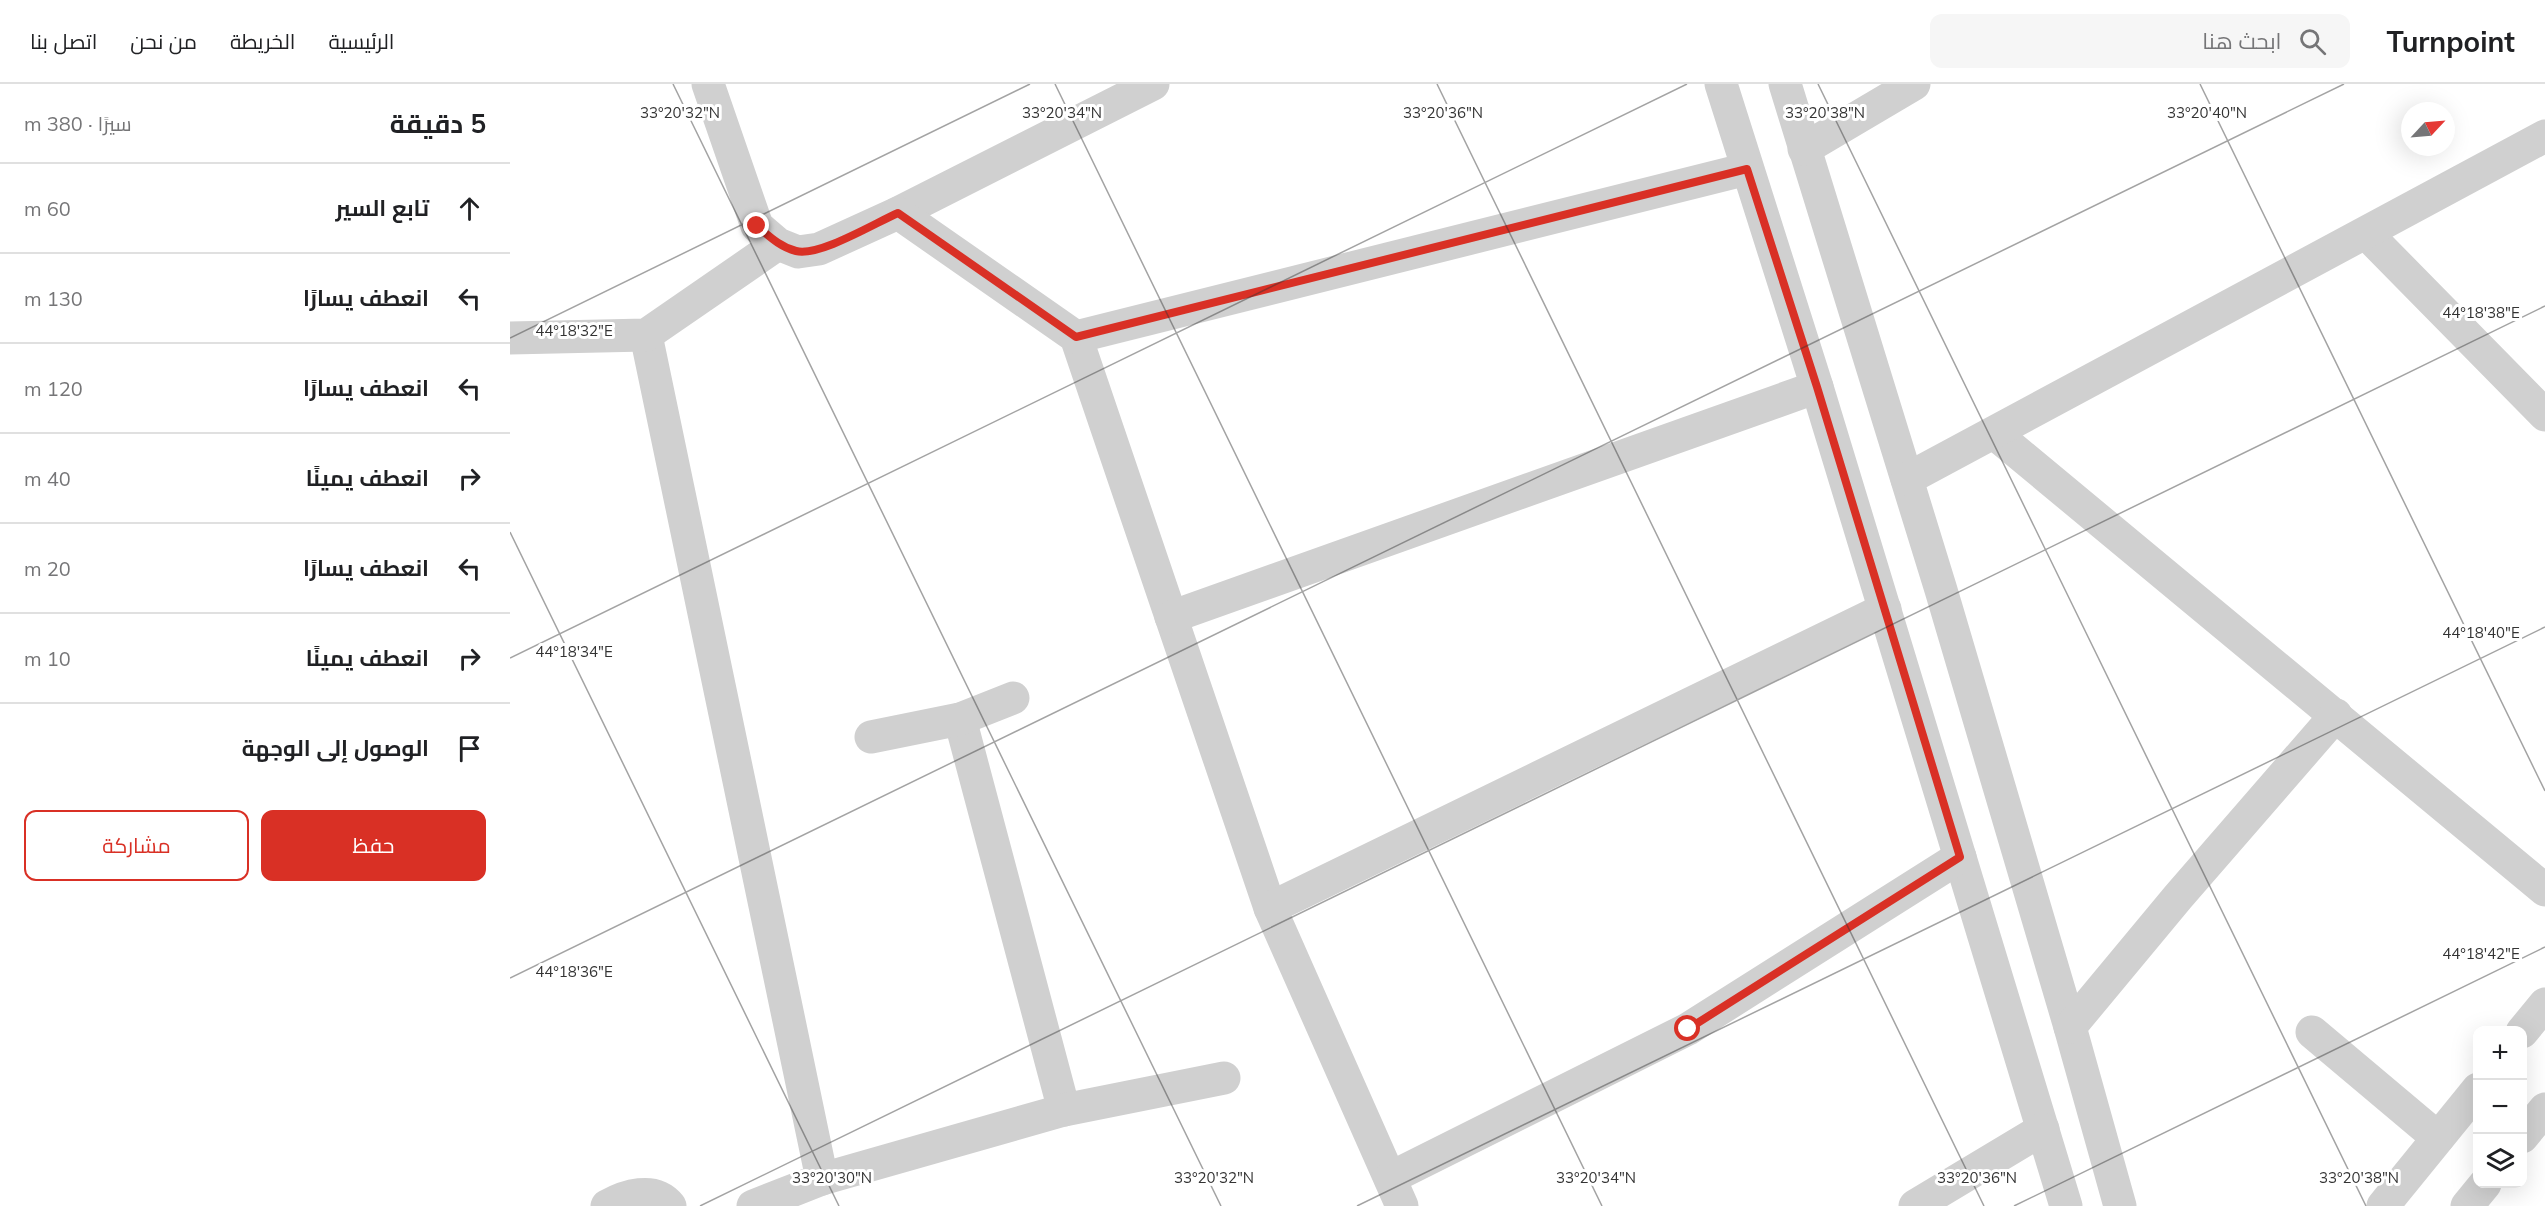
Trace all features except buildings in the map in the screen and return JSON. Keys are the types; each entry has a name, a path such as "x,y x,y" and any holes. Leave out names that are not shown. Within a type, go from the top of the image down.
{"street":[{"path":"708,84 757,226 778,244 798,252 819,249 898,213 1153,84"},
{"path":"1721,84 1817,387 2066,1206"},
{"path":"1785,84 1907,479 2070,1027 2120,1206"},
{"path":"1804,149 1914,84"},
{"path":"1907,479 2545,136"},
{"path":"1076,337 1747,169"},
{"path":"898,213 1076,337 1270,908 1396,1192 1688,1029 1960,857"},
{"path":"2366,232 2545,416"},
{"path":"510,338 646,335 778,244"},
{"path":"646,335 822,1179"},
{"path":"1171,617 1817,387"},
{"path":"1994,433 2545,890"},
{"path":"1270,908 1885,609"},
{"path":"871,736 960,719 1013,698"},
{"path":"2070,1027 2178,897 2336,715"},
{"path":"960,719 1064,1110"},
{"path":"2527,1027 2545,1004"},
{"path":"2313,1032 2438,1138"},
{"path":"753,1206 822,1179 1064,1110 1224,1078"},
{"path":"2383,1206 2473,1095"},
{"path":"2525,1134 2545,1109"},
{"path":"1915,1206 2043,1129"},
{"path":"2467,1206 2482,1188"},
{"path":"607,1206 643,1193 665,1200 670,1206"}],"route":[{"path":"757,226 778,244 798,252 819,249 898,213 1048,320 1076,337 1747,169 1817,387 1960,857 1688,1029"}]}
